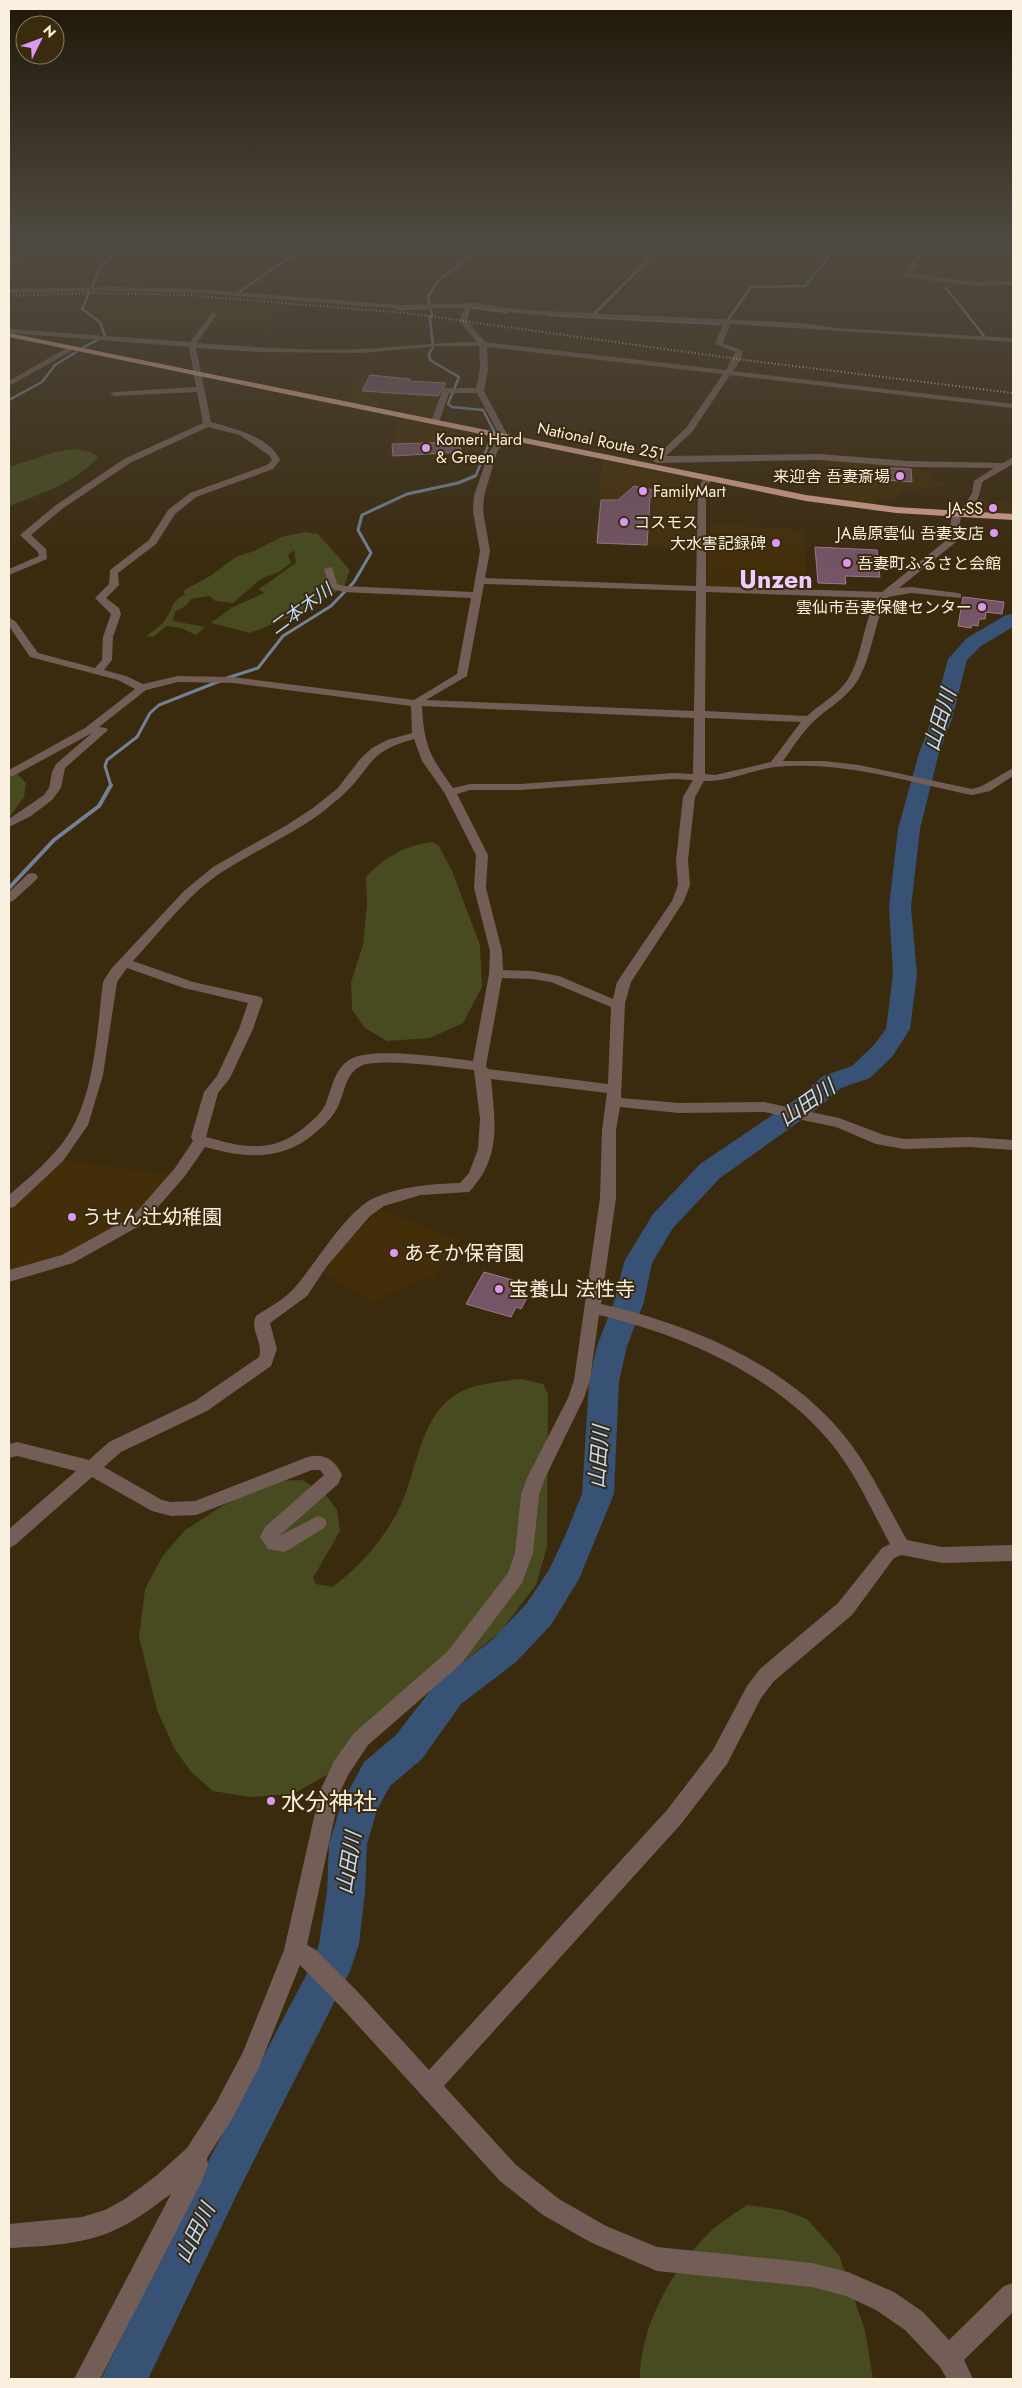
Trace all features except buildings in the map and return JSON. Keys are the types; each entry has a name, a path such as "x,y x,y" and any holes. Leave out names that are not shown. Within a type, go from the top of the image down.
{"highway":[{"name":"National Route 251","path":"85,350 708,478 861,506 960,515 1013,517"}],"street":[{"path":"9,384 69,350"},
{"path":"193,350 207,424"},
{"path":"301,350 361,350"},
{"path":"416,703 423,697 462,676 485,551 478,511 479,496 493,452 502,436 480,391 484,369 483,350"},
{"path":"540,350 1013,406"},
{"path":"650,466 689,430 729,372 740,352 736,350"},
{"path":"114,394 200,388"},
{"path":"435,422 446,390 460,388 480,391"},
{"path":"9,572 44,557 43,551 26,537 27,532 127,461 207,424 243,434 255,444 274,455 276,460 270,467 193,495 171,512 153,542 113,572 114,585 100,598 116,614 108,638 107,660 98,670"},
{"path":"121,461 144,450 160,446"},
{"path":"659,459 819,457 909,464 1002,465"},
{"path":"775,764 810,719 842,693 856,674 866,634 886,594 953,540 960,515 976,493 978,481 1013,460"},
{"path":"9,2236 82,2228 110,2220 164,2184 195,2156 224,2111 252,2059 301,1954 330,1791 341,1768 360,1739 454,1658 516,1577 524,1553 530,1495 536,1478 579,1389 600,1309 608,1198 609,1130 614,1095 618,1004 624,982 678,901 684,885 682,860 689,797 699,779 702,489 708,478"},
{"path":"329,569 333,586 349,589 476,595"},
{"path":"479,581 886,594 911,590 958,596"},
{"path":"9,620 15,626 29,651 34,655 98,670 122,678 142,688"},
{"path":"9,774 62,746 112,712 142,688 170,679 233,680 416,703 810,719"},
{"path":"9,1540 89,1467 115,1447 201,1406 265,1361 271,1347 261,1326 262,1320 302,1292 321,1262 366,1212 379,1202 421,1190 464,1188 479,1171 488,1143 481,1070 496,974 496,951 480,888 482,855 450,792 428,761 418,735 416,703"},
{"path":"9,824 27,814 55,790 56,772 60,766 116,717 112,712"},
{"path":"9,1203 60,1154 81,1126 91,1097 110,982 125,962 188,894 217,870 291,828 317,810 341,791 365,760 376,750 391,742 418,735"},
{"path":"450,792 470,787 520,787 674,776 699,779 716,778 775,764 825,764 859,768 966,792 982,791 1013,771"},
{"path":"9,898 32,877"},
{"path":"125,962 143,971 194,987 256,1000 246,1029 223,1078 212,1092 198,1137 201,1141 252,1152 286,1148 298,1141 325,1117 344,1070 361,1060 415,1059 679,1108 764,1107 821,1118 880,1140 904,1144 970,1142 1013,1145"},
{"path":"496,974 532,975 554,979 618,1004"},
{"path":"9,1276 67,1259 138,1220 180,1172 201,1141"},
{"path":"600,1309 638,1320 707,1346 743,1364 781,1389 825,1425 849,1456 901,1548"},
{"path":"10,1450 17,1449 89,1467 158,1506 183,1510 196,1508 318,1462 328,1467 333,1475 332,1479 271,1532 269,1537 274,1544 284,1544 318,1523"},
{"path":"429,2086 674,1817 720,1757 754,1692 767,1675 845,1609 888,1553 901,1548 942,1555 1013,1553"},
{"path":"301,1954 350,2000 508,2173 551,2207 598,2234 658,2259 812,2275 848,2284 885,2301 914,2321 949,2358 961,2379"},
{"path":"87,2379 193,2176 196,2165 195,2156"},
{"path":"949,2358 1013,2295"}],"shaded area":[{"path":"364,372 425,380 451,380 434,420 408,414 410,402 381,401 377,407 347,401"},
{"path":"400,418 486,436 478,451 451,455 388,456"},
{"path":"822,459 918,466 918,471 931,472 932,478 946,485 900,492 899,497 876,498 876,505 841,501 840,492"},
{"path":"606,461 695,480 697,483 696,548 595,544 602,462"},
{"name":"JA-SS","path":"976,498 1013,503 1013,514 971,513"},
{"path":"712,525 793,529 804,533 807,589 708,586 709,527"},
{"name":"うせん辻幼稚園","path":"65,1160 172,1175 142,1212 117,1228 89,1238 69,1254 9,1272 9,1209"},
{"name":"あそか保育園","path":"379,1209 460,1240 433,1278 419,1280 373,1302 322,1272 325,1266"}],"green space":[{"path":"76,449 91,452 98,457 68,481 9,506 9,467 56,452"},
{"path":"305,532 318,534 350,570 344,587 303,612 250,633 211,623 231,608 264,593 259,589 296,563 294,550 288,555 291,563 279,572 261,579 233,603 215,601 210,596 191,599 187,605 175,612 173,621 205,627 196,635 181,628 167,626 153,637 146,636 163,622 177,599 185,595 183,591 210,576 236,557 254,551 281,537"},
{"path":"9,768 14,770 26,783 24,797 9,818"},
{"path":"433,842 439,846 452,871 480,945 482,987 463,1023 430,1038 387,1041 365,1028 352,1010 351,982 363,945 367,904 366,877 396,853 413,846"},
{"path":"521,1379 543,1384 548,1394 547,1547 536,1585 501,1631 325,1776 293,1794 249,1797 213,1791 191,1772 174,1748 157,1710 139,1637 145,1589 162,1557 184,1531 219,1508 267,1481 302,1480 325,1494 337,1510 340,1531 313,1578 316,1584 332,1587 360,1563 391,1524 404,1498 424,1436 440,1408 452,1397 467,1389 485,1384"},
{"path":"747,2205 783,2210 807,2219 839,2255 865,2330 873,2379 640,2379 641,2359 652,2318 672,2279 684,2261 712,2230"}],"waterway":[{"name":"二本木川","path":"431,350 429,354 430,360 459,377 448,404 452,407 483,410 494,431 474,477"},
{"path":"9,400 42,382 55,365 76,352"},
{"name":"二本木川","path":"227,678 258,668 283,636 331,606 354,582 371,553 358,530 362,515 407,494 458,483 474,477"},
{"name":"山田川","path":"124,2379 226,2171 330,1971 339,1944 346,1892 348,1844 360,1805 377,1774 409,1747 449,1693 504,1651 539,1614 562,1579 598,1494 603,1432 604,1382 612,1346 629,1302 638,1262 663,1221 710,1171 808,1103 832,1082 861,1072 883,1051 898,1029 905,974 900,907 909,829 929,753 942,719 958,659 974,642 1013,619"},
{"name":"二本木川","path":"111,785 105,766 107,760 137,737 150,713 159,705 220,681"},
{"name":"二本木川","path":"9,888 54,840 99,806 111,785"}],"railway":[{"path":"675,350 1013,393"}],"place":[{"name":"Komeri Hard & Green","path":"426,448"},
{"name":"来迎舎 吾妻斎場","path":"900,476"},
{"name":"FamilyMart","path":"643,491"},
{"name":"JA-SS","path":"993,508"},
{"name":"コスモス","path":"624,522"},
{"name":"JA島原雲仙 吾妻支店","path":"994,533"},
{"name":"大水害記録碑","path":"776,543"},
{"name":"吾妻町ふるさと会館","path":"847,563"},
{"name":"雲仙市吾妻保健センター","path":"982,607"},
{"name":"うせん辻幼稚園","path":"72,1217"},
{"name":"あそか保育園","path":"394,1253"},
{"name":"宝養山 法性寺","path":"499,1289"},
{"name":"水分神社","path":"271,1801"}],"district":[{"name":"Unzen","path":"776,579"}]}
